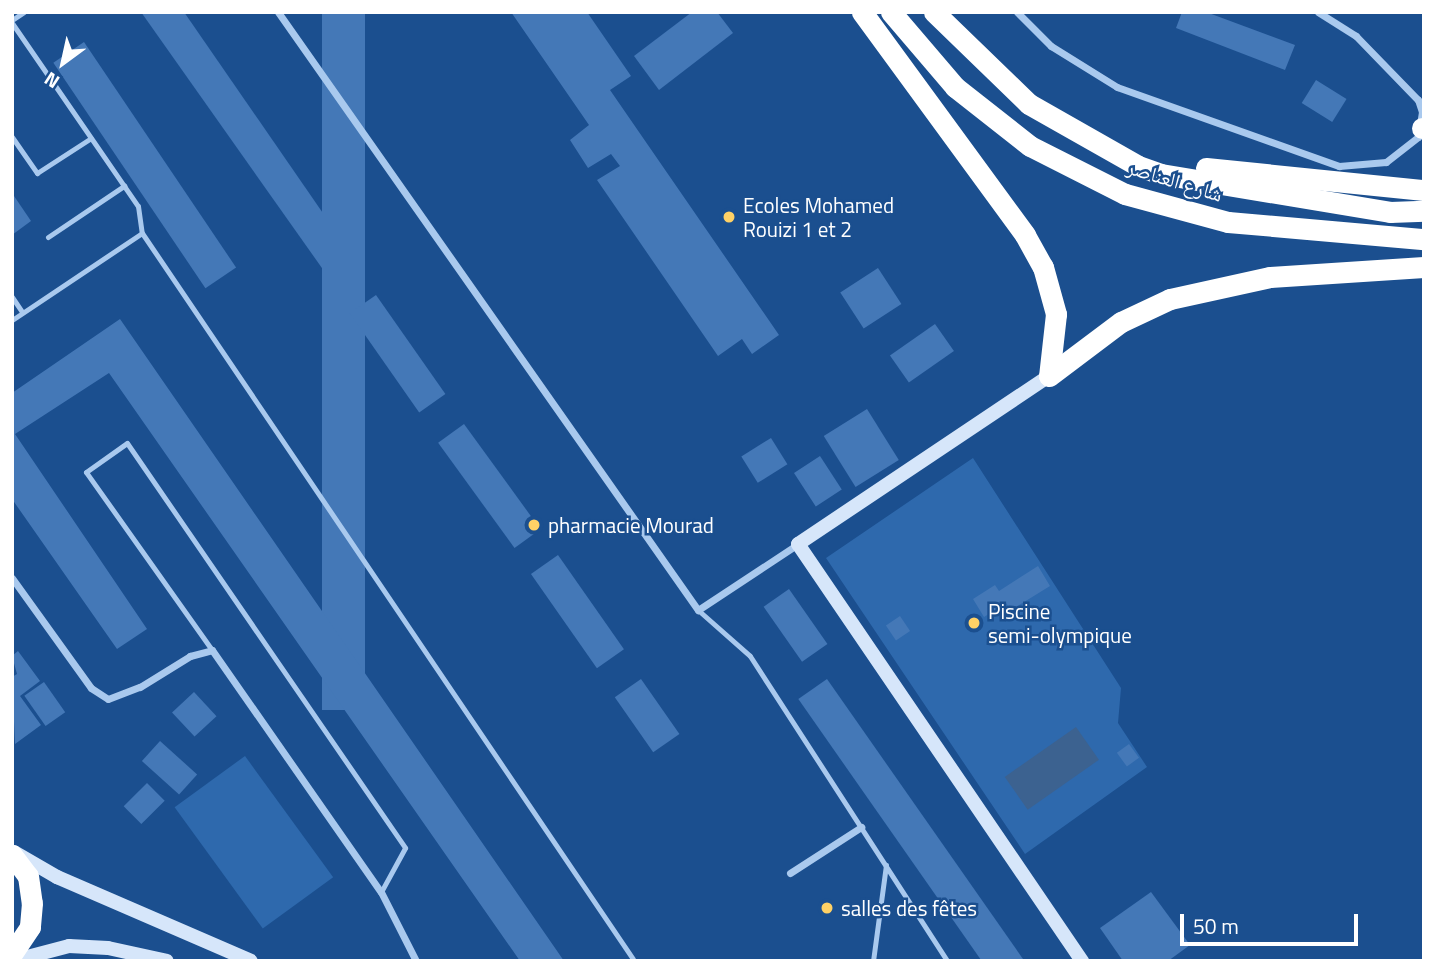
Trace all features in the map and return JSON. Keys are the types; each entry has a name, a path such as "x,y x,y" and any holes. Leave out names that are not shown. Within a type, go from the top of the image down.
{"highway":[{"path":"862,12 1025,235 1043,267 1056,314 1049,376"},
{"name":"شارع العناصر","path":"891,12 955,87 1030,146 1125,194 1228,222 1424,239"},
{"path":"934,12 1029,104 1105,149 1161,174 1390,212 1424,211"},
{"path":"1161,174 1198,168 1424,190"},
{"path":"1049,376 1121,323 1170,299 1270,277 1424,267"},
{"path":"12,852 28,876 32,903 30,927 12,954"}],"street":[{"path":"278,12 698,610 1049,376"},
{"path":"1017,12 1051,46 1116,87 1339,166 1363,168 1386,163 1408,148 1423,128 1422,112 1410,89 1356,36 1318,12"},
{"path":"798,544 1082,961"},
{"path":"12,578 91,688 108,699 140,687 191,656 212,650 381,892 416,961"},
{"path":"790,873 861,827"},
{"path":"12,852 57,877 251,961"},
{"path":"12,961 69,946 108,948 167,961"}],"lane":[{"path":"24,12 12,21 138,206 144,222 142,233 632,959"},
{"path":"12,137 37,173 91,138"},
{"path":"48,237 124,186"},
{"path":"12,320 142,233"},
{"path":"12,298 22,312"},
{"path":"212,650 86,472 127,443 405,848 381,892"},
{"path":"698,610 750,656 947,961"},
{"path":"873,961 886,865"}],"shaded area":[{"name":"Piscine semi-olympique","path":"973,458 1121,688 1118,723 1147,767 1025,854 826,558"},
{"path":"1076,727 1099,760 1028,810 1005,777"},
{"path":"245,756 333,877 263,928 175,807"}],"building":[{"path":"141,12 184,12 356,261 329,278"},
{"path":"322,12 365,12 365,710 322,710"},
{"path":"511,12 587,12 631,76 610,90 779,335 752,354 742,339 718,356 597,180 620,166 611,154 588,168 570,140 589,125"},
{"path":"692,12 717,12 733,33 659,90 634,56"},
{"path":"1182,12 1206,12 1295,45 1285,70 1176,28"},
{"path":"84,42 236,267 205,288 53,63"},
{"path":"1316,80 1347,99 1332,122 1302,103"},
{"path":"12,193 31,221 12,235"},
{"path":"878,268 901,304 864,329 840,293"},
{"path":"376,295 445,394 419,412 350,313"},
{"path":"120,319 564,961 520,961 109,373 15,434 147,629 117,649 12,499 12,393"},
{"path":"935,324 954,351 909,383 890,356"},
{"path":"867,409 899,460 856,487 824,436"},
{"path":"464,424 540,529 515,548 438,443"},
{"path":"771,438 787,464 758,483 741,457"},
{"path":"820,456 842,490 816,506 794,473"},
{"path":"558,555 624,649 597,668 531,574"},
{"path":"1038,566 1050,586 1011,610 1006,603 984,617 973,599 995,585 999,591"},
{"path":"789,589 827,644 802,662 764,607"},
{"path":"900,616 910,631 896,640 886,626"},
{"path":"18,651 40,681 20,696 41,725 15,744 12,677 17,674 12,656"},
{"path":"641,679 679,734 653,752 615,697"},
{"path":"827,679 1023,959 982,961 798,699"},
{"path":"44,682 65,712 46,726 24,696"},
{"path":"194,692 217,716 195,737 172,712"},
{"path":"160,741 197,774 179,795 142,761"},
{"path":"1129,744 1139,758 1127,767 1117,753"},
{"path":"147,783 165,801 141,824 124,806"},
{"path":"1151,892 1190,945 1168,961 1123,961 1100,928"}],"place":[{"name":"Ecoles Mohamed Rouizi 1 et 2","path":"729,217"},
{"name":"pharmacie Mourad","path":"534,525"},
{"name":"Piscine semi-olympique","path":"974,623"},
{"name":"salles des fêtes","path":"827,908"}]}
